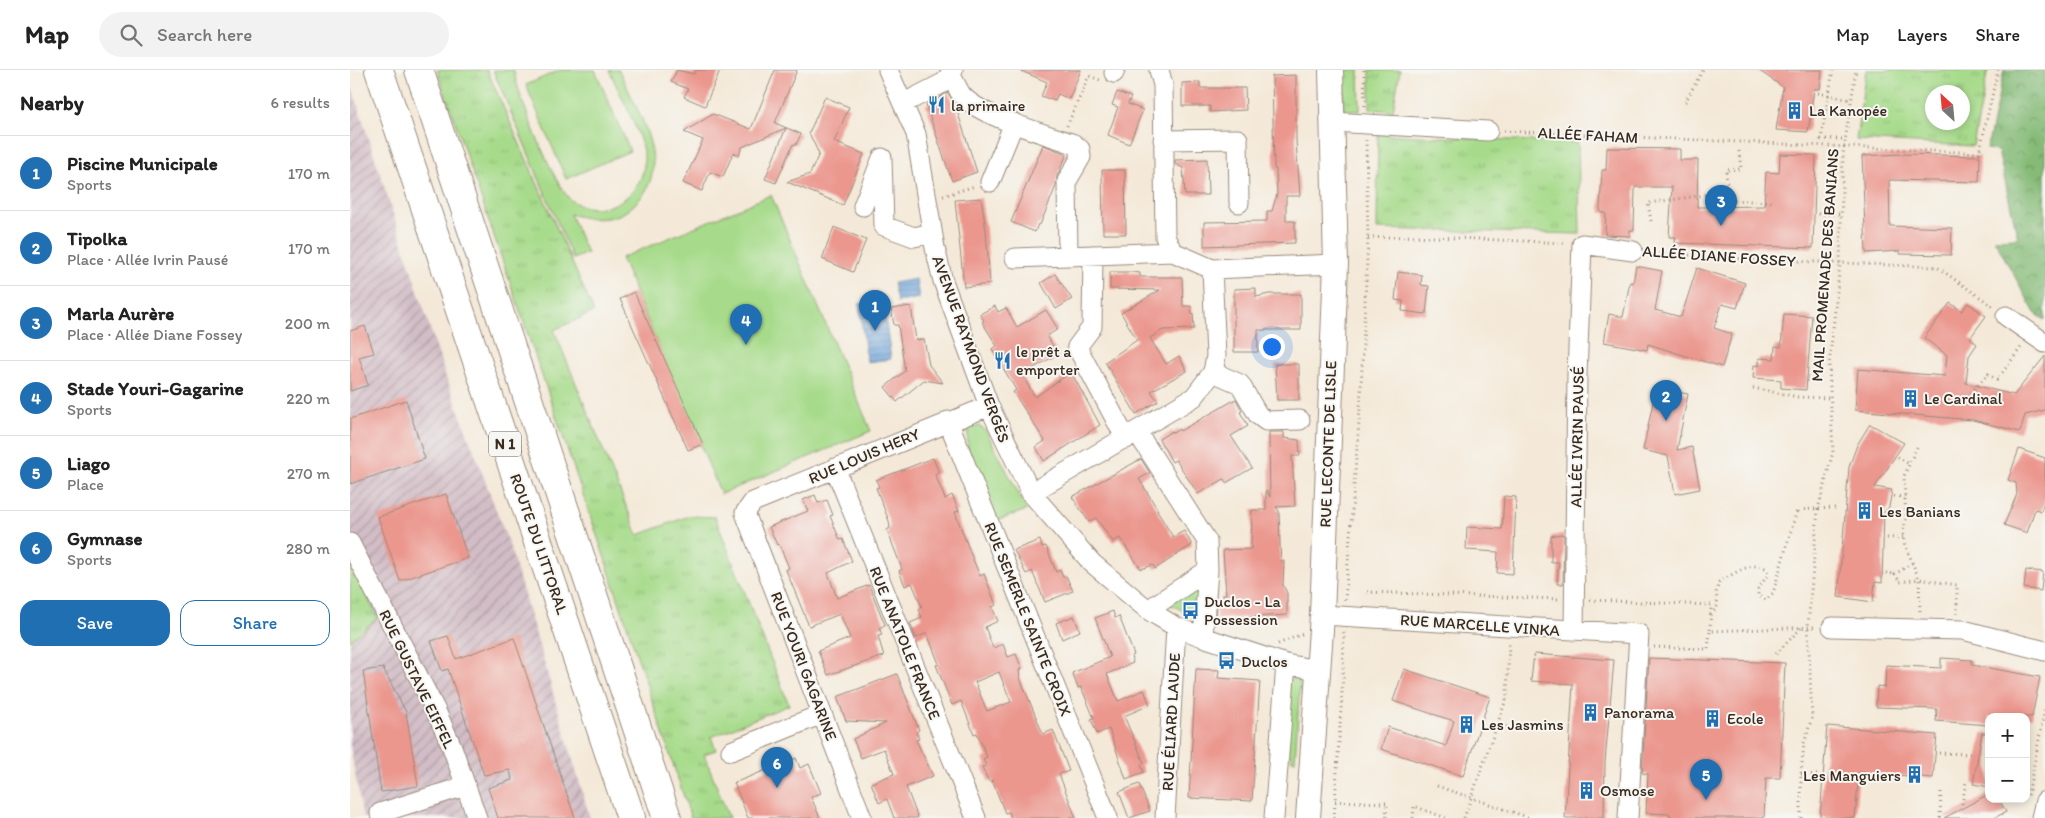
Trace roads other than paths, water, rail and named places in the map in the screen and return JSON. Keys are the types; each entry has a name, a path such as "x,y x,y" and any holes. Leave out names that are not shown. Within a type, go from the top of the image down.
{"highway":[{"name":"ROUTE DU LITTORAL","path":"379,70 631,818"},
{"name":"N 1","path":"419,70 472,224 667,818"},
{"path":"428,70 522,348 570,527"}],"main road":[{"name":"RUE LECONTE DE LISLE","path":"1308,818 1317,670 1333,615 1336,264 1331,70"}],"street":[{"name":"AVENUE RAYMOND VERGÈS","path":"888,70 916,134 932,233 943,281 989,406 1031,493 1092,563 1148,610 1176,627 1203,637 1286,664 1317,670"},
{"path":"1159,70 1163,85 1165,237 1173,252"},
{"path":"904,103 945,82 952,72"},
{"path":"952,72 962,96 994,115 1080,149 1081,157 1067,181 1068,254"},
{"path":"1332,122 1488,130"},
{"path":"990,182 1014,123"},
{"path":"1163,140 1238,139 1239,203"},
{"path":"863,206 882,158 884,226 914,237 932,233"},
{"name":"ALLÉE DIANE FOSSEY","path":"1582,244 1633,250"},
{"name":"ALLÉE IVRIN PAUSÉ","path":"1574,631 1577,375 1582,244"},
{"path":"1015,258 1068,254 1173,252 1212,269 1336,264"},
{"path":"1093,255 1092,327 1077,347 1132,436 1207,541 1208,570 1203,637"},
{"path":"1031,493 1132,436 1194,397 1213,372 1216,356 1212,269"},
{"path":"2006,316 2038,339"},
{"path":"1213,372 1240,384 1258,415 1266,421 1300,420"},
{"name":"RUE LOUIS HERY","path":"745,513 753,502 948,421 989,406"},
{"name":"RUE SEMERLE SAINTE CROIX","path":"948,421 1108,818"},
{"name":"RUE ANATOLE FRANCE","path":"835,468 976,818"},
{"name":"RUE YOURI GAGARINE","path":"745,513 862,818"},
{"name":"RUE GUSTAVE EIFFEL","path":"350,543 435,709 476,818"},
{"path":"1148,610 1208,570"},
{"name":"RUE MARCELLE VINKA","path":"1333,615 1640,634 1628,818"},
{"name":"RUE ÉLIARD LAUDE","path":"1165,818 1176,627"},
{"path":"1832,627 1958,630 2045,651"},
{"path":"1274,818 1286,664"},
{"path":"731,752 822,714"},
{"path":"380,813 465,786"},
{"path":"2036,800 2042,818"}],"water":[{"path":"916,279 919,298 897,302 893,283"},
{"path":"883,300 891,359 867,362 859,304"}],"place":[{"name":"la primaire","path":"937,105"},
{"name":"La Kanopée","path":"1795,110"},
{"name":"Marla Aurère","path":"1721,226"},
{"name":"Piscine Municipale","path":"875,331"},
{"name":"Stade Youri-Gagarine","path":"746,345"},
{"name":"le prêt a emporter","path":"1002,360"},
{"name":"Le Cardinal","path":"1910,398"},
{"name":"Tipolka","path":"1666,421"},
{"name":"Les Banians","path":"1865,511"},
{"name":"Duclos - La Possession","path":"1190,610"},
{"name":"Duclos","path":"1227,661"},
{"name":"Panorama","path":"1590,712"},
{"name":"Ecole","path":"1713,718"},
{"name":"Les Jasmins","path":"1467,724"},
{"name":"Les Manguiers","path":"1915,775"},
{"name":"Gymnase","path":"777,788"},
{"name":"Osmose","path":"1586,790"},
{"name":"Liago","path":"1706,800"}]}
